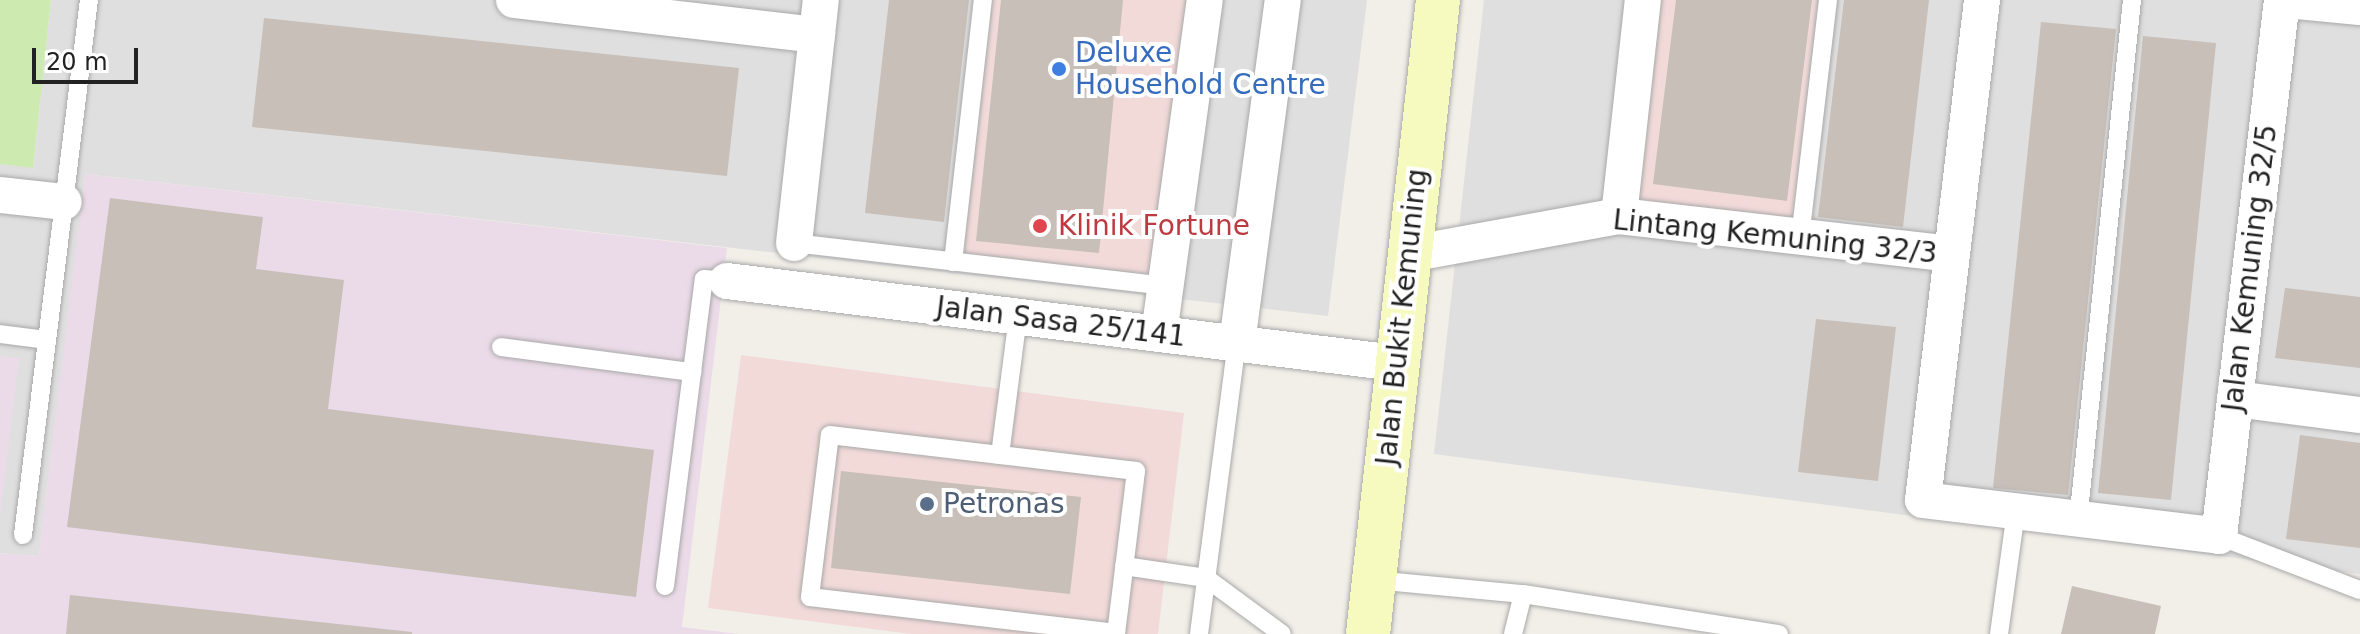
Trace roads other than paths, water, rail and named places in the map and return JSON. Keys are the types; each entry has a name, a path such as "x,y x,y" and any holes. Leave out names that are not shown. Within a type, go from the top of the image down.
{"main road":[{"name":"Jalan Bukit Kemuning","path":"1368,634 1438,0"}],"street":[{"path":"1159,334 1205,0"},
{"path":"1237,343 1283,0"},
{"path":"1619,216 1643,0"},
{"path":"1982,0 1923,500 2219,536"},
{"path":"2284,0 2360,7"},
{"name":"Jalan Kemuning 32/5","path":"2219,536 2284,0"},
{"path":"535,1 819,17 794,243"},
{"path":"0,195 64,202"},
{"name":"Lintang Kemuning 32/3","path":"1409,254 1619,216 1951,254"},
{"name":"Jalan Sasa 25/141","path":"727,281 1396,363"},
{"path":"2235,399 2360,415"}],"lane":[{"path":"23,535 89,0"},
{"path":"953,262 983,0"},
{"path":"1800,238 1828,0"},
{"path":"2078,521 2132,0"},
{"path":"794,243 1166,286"},
{"path":"665,586 704,279 727,281"},
{"path":"1000,455 1018,317"},
{"path":"0,334 47,340"},
{"path":"1199,634 1237,343"},
{"path":"501,347 692,372"},
{"path":"830,435 1000,455 1136,471 1116,633 810,597 830,435"},
{"path":"1999,634 2016,512"},
{"path":"2219,536 2360,590"},
{"path":"1124,566 1206,578 1282,634"},
{"path":"1374,580 1523,594 1779,634"},
{"path":"1513,634 1523,594"}],"place":[{"name":"Deluxe Household Centre","path":"1059,69"},
{"name":"Klinik Fortune","path":"1040,226"},
{"name":"Petronas","path":"927,504"}]}
